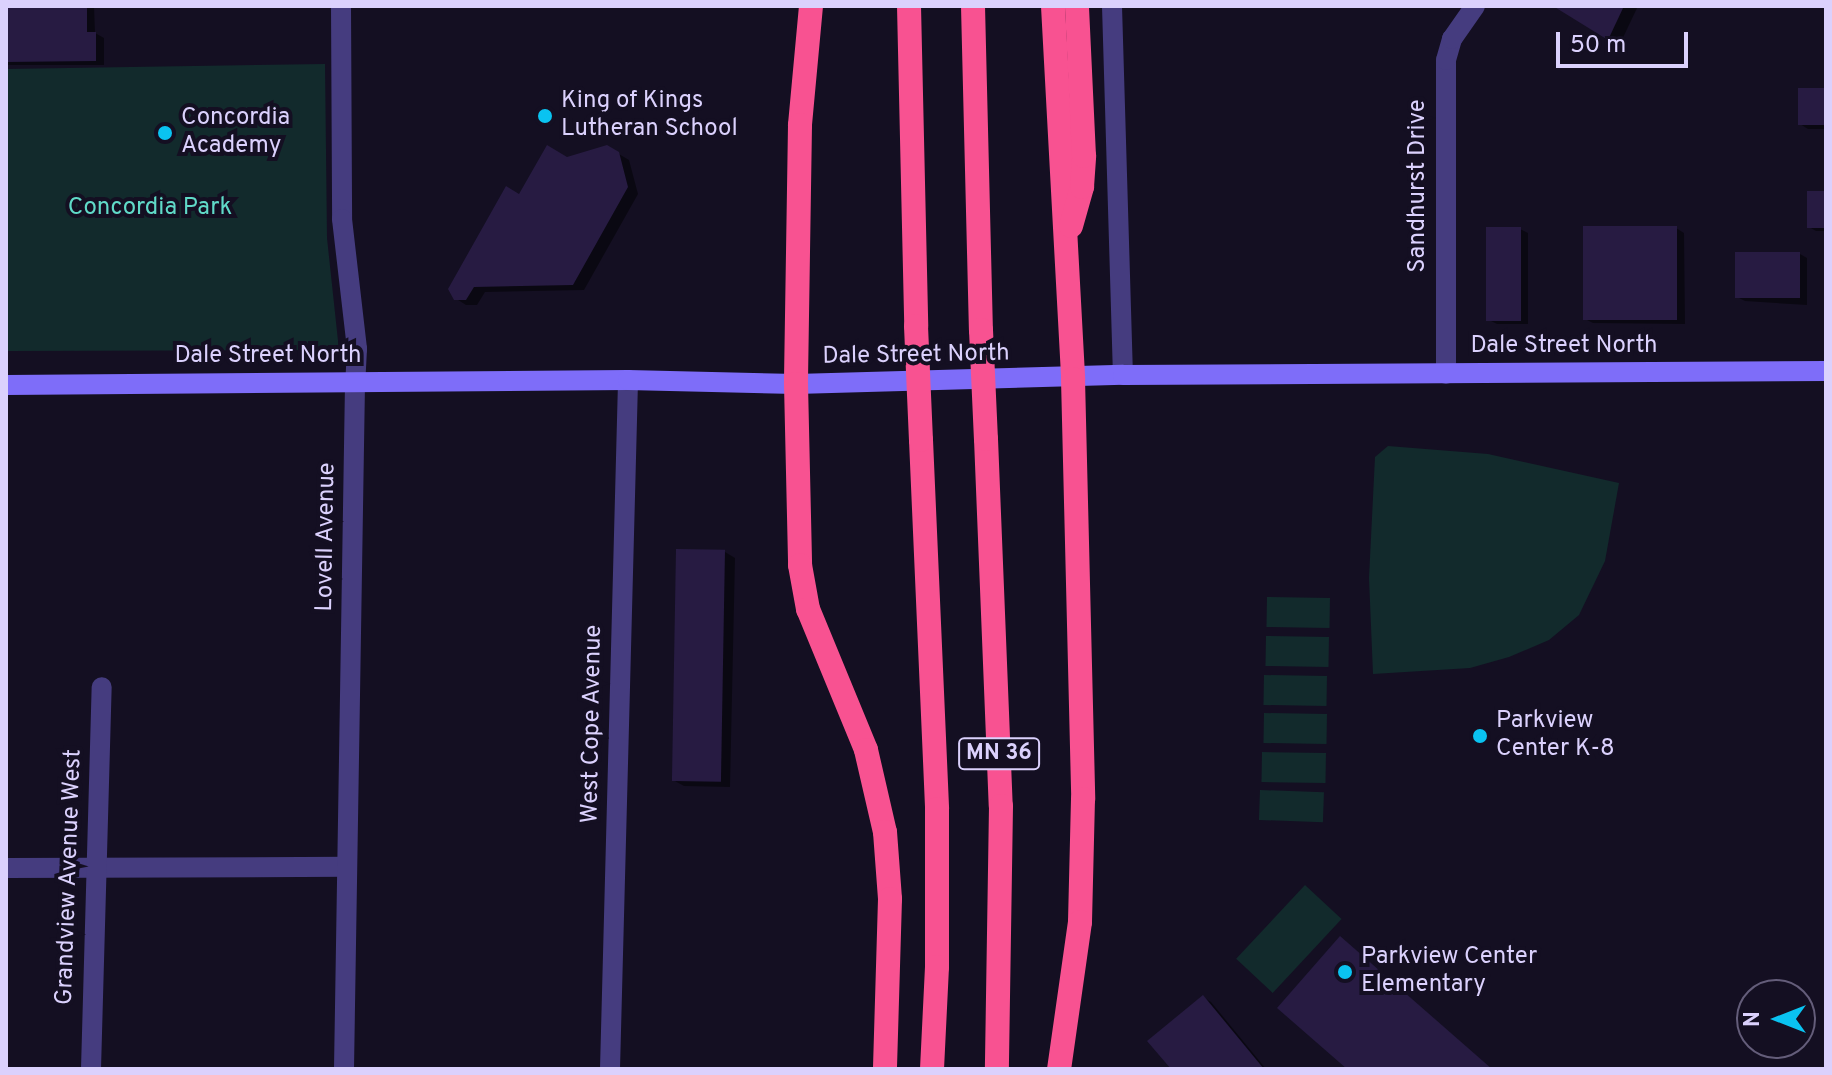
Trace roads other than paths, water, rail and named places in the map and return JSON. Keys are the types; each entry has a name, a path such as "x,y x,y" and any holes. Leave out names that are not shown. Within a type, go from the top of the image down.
{"highway":[{"path":"811,6 800,125 796,384 803,589 816,632 866,750 885,832 890,899 885,1069"},
{"name":"MN 36","path":"909,6 916,326 937,809 932,1069"},
{"name":"MN 36","path":"973,6 981,330 1001,806 997,1069"},
{"path":"1053,6 1073,379 1083,799 1080,922 1059,1069"},
{"path":"1065,243 1083,174 1077,6"}],"main road":[{"name":"Dale Street North","path":"6,385 628,380 796,384 1073,379 1123,375 1826,371"}],"street":[{"name":"Lovell Avenue","path":"341,6 342,219 357,349 344,1069"},
{"path":"1112,6 1123,375"},
{"name":"Sandhurst Drive","path":"1446,374 1444,79 1452,39 1475,6"},
{"name":"West Cope Avenue","path":"610,1069 628,380"},
{"name":"Grandview Avenue West","path":"91,1069 102,687"},
{"path":"6,868 347,867"}],"place":[{"name":"King of Kings Lutheran School","path":"545,116"},
{"name":"Concordia Academy","path":"165,133"},
{"name":"Parkview Center K-8","path":"1480,736"},
{"name":"Parkview Center Elementary","path":"1345,972"}],"park label":[{"name":"Concordia Park","path":"150,209"}]}
